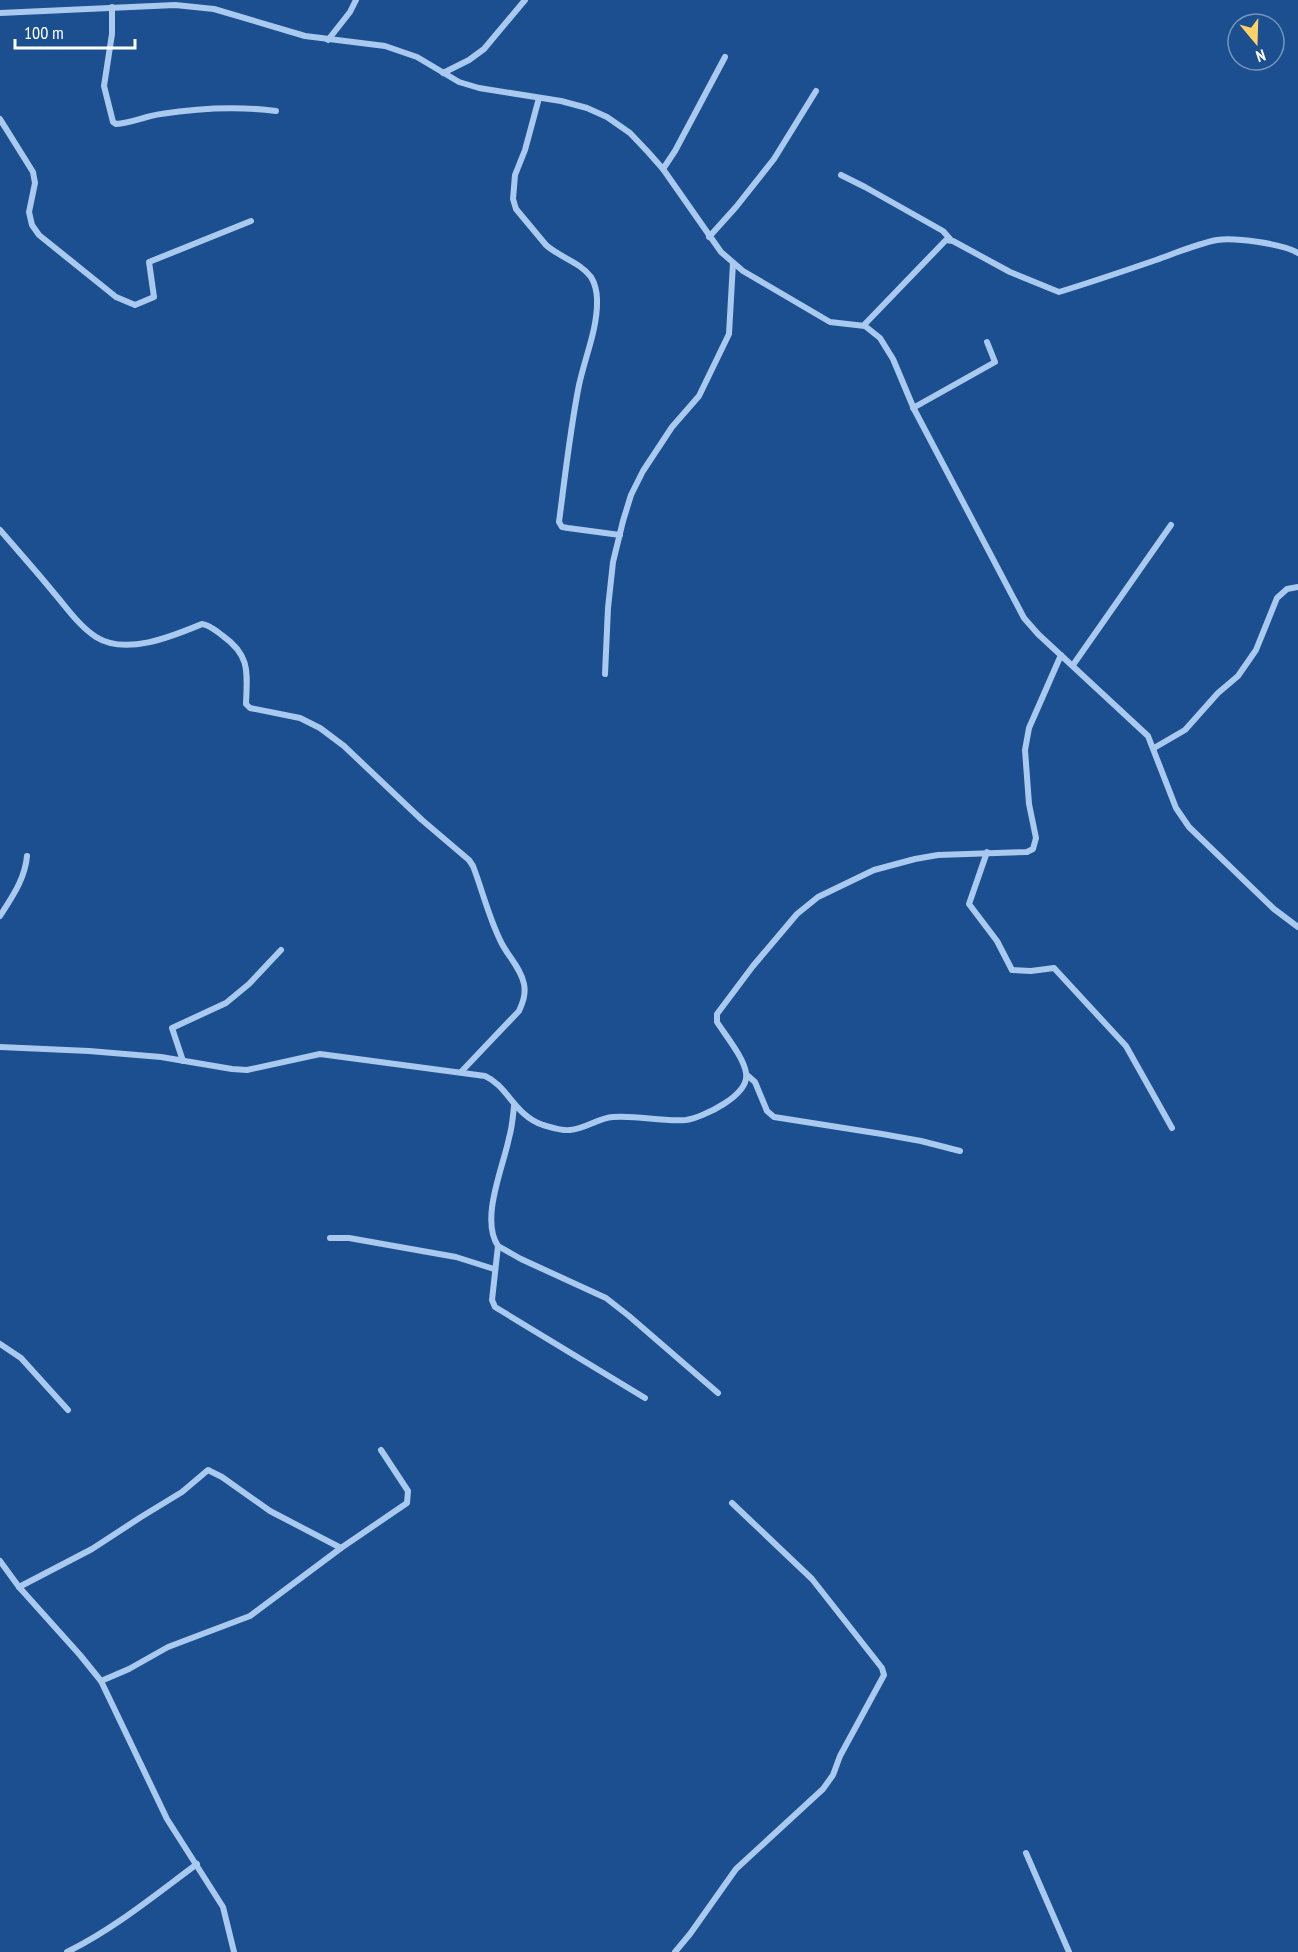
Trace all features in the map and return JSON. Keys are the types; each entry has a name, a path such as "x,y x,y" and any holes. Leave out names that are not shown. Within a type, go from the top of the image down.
{"street":[{"path":"328,40 350,12 356,0"},
{"path":"443,73 469,60 484,49 525,0"},
{"path":"0,13 175,2 214,9 304,36 371,43 400,50 459,81 479,88 578,106 607,117 630,133 663,169 709,237 733,263 830,322 864,326 880,338 893,359 913,408 1024,618 1148,736 1176,808 1189,827 1274,909 1298,927"},
{"path":"112,7 112,34 104,86 113,122 116,124 186,110 236,107 276,111"},
{"path":"663,169 675,152 725,57"},
{"path":"709,237 774,159 816,91"},
{"path":"539,98 525,150 515,175 514,204 552,251 572,261 591,276 597,297 592,332 579,384 559,522 562,527 620,535"},
{"path":"0,119 33,172 35,183 29,212 32,225 39,235 116,297 135,305 154,297 149,262 251,221"},
{"path":"841,175 943,231 950,240 1010,272 1059,292 1158,260 1192,246 1219,240 1260,242 1292,249 1298,253"},
{"path":"864,326 946,240 950,240"},
{"path":"605,675 613,562 631,495 672,427 699,396 729,334 733,263"},
{"path":"913,408 995,362 987,342"},
{"path":"1073,665 1171,525"},
{"path":"0,530 80,624 97,638 112,642 144,643 207,624 228,639 242,655 248,669 246,704 249,708 300,718 320,728 344,746 422,820 469,860 498,934 521,975 525,988 519,1011 461,1072"},
{"path":"1154,748 1185,730 1218,693 1238,676 1256,650 1277,598 1287,589 1298,587"},
{"path":"0,1047 161,1057 248,1070 320,1054 472,1073 494,1080 514,1106 539,1123 570,1130 599,1119 613,1117 689,1119 734,1098 746,1083 747,1075 744,1066 717,1022 717,1014 753,966 797,914 818,897 874,870 926,857 987,852 1027,852 1034,849 1036,838 1029,804 1025,750 1029,728 1061,655"},
{"path":"987,852 969,904 997,941 1012,970 1031,971 1054,968 1126,1046 1172,1128"},
{"path":"0,916 14,895 26,869 27,856"},
{"path":"183,1061 172,1028 226,1003 254,979 280,950"},
{"path":"747,1075 755,1082 766,1111 774,1118 901,1137 960,1151"},
{"path":"514,1106 510,1137 494,1200 491,1225 498,1246 492,1300 495,1307 645,1398"},
{"path":"330,1238 349,1238 456,1257 494,1269"},
{"path":"498,1246 606,1298 718,1393"},
{"path":"0,1344 21,1359 68,1410"},
{"path":"101,1681 129,1669 168,1647 250,1616 341,1548 407,1503 408,1491 381,1450"},
{"path":"19,1587 92,1549 182,1492 208,1470 270,1510 341,1548"},
{"path":"675,1952 736,1869 823,1789 833,1775 840,1756 884,1675 882,1668 812,1579 732,1503"},
{"path":"0,1561 19,1587 101,1681 167,1819 223,1907 234,1952"},
{"path":"1026,1853 1069,1952"},
{"path":"67,1952 86,1944 197,1864"}]}
